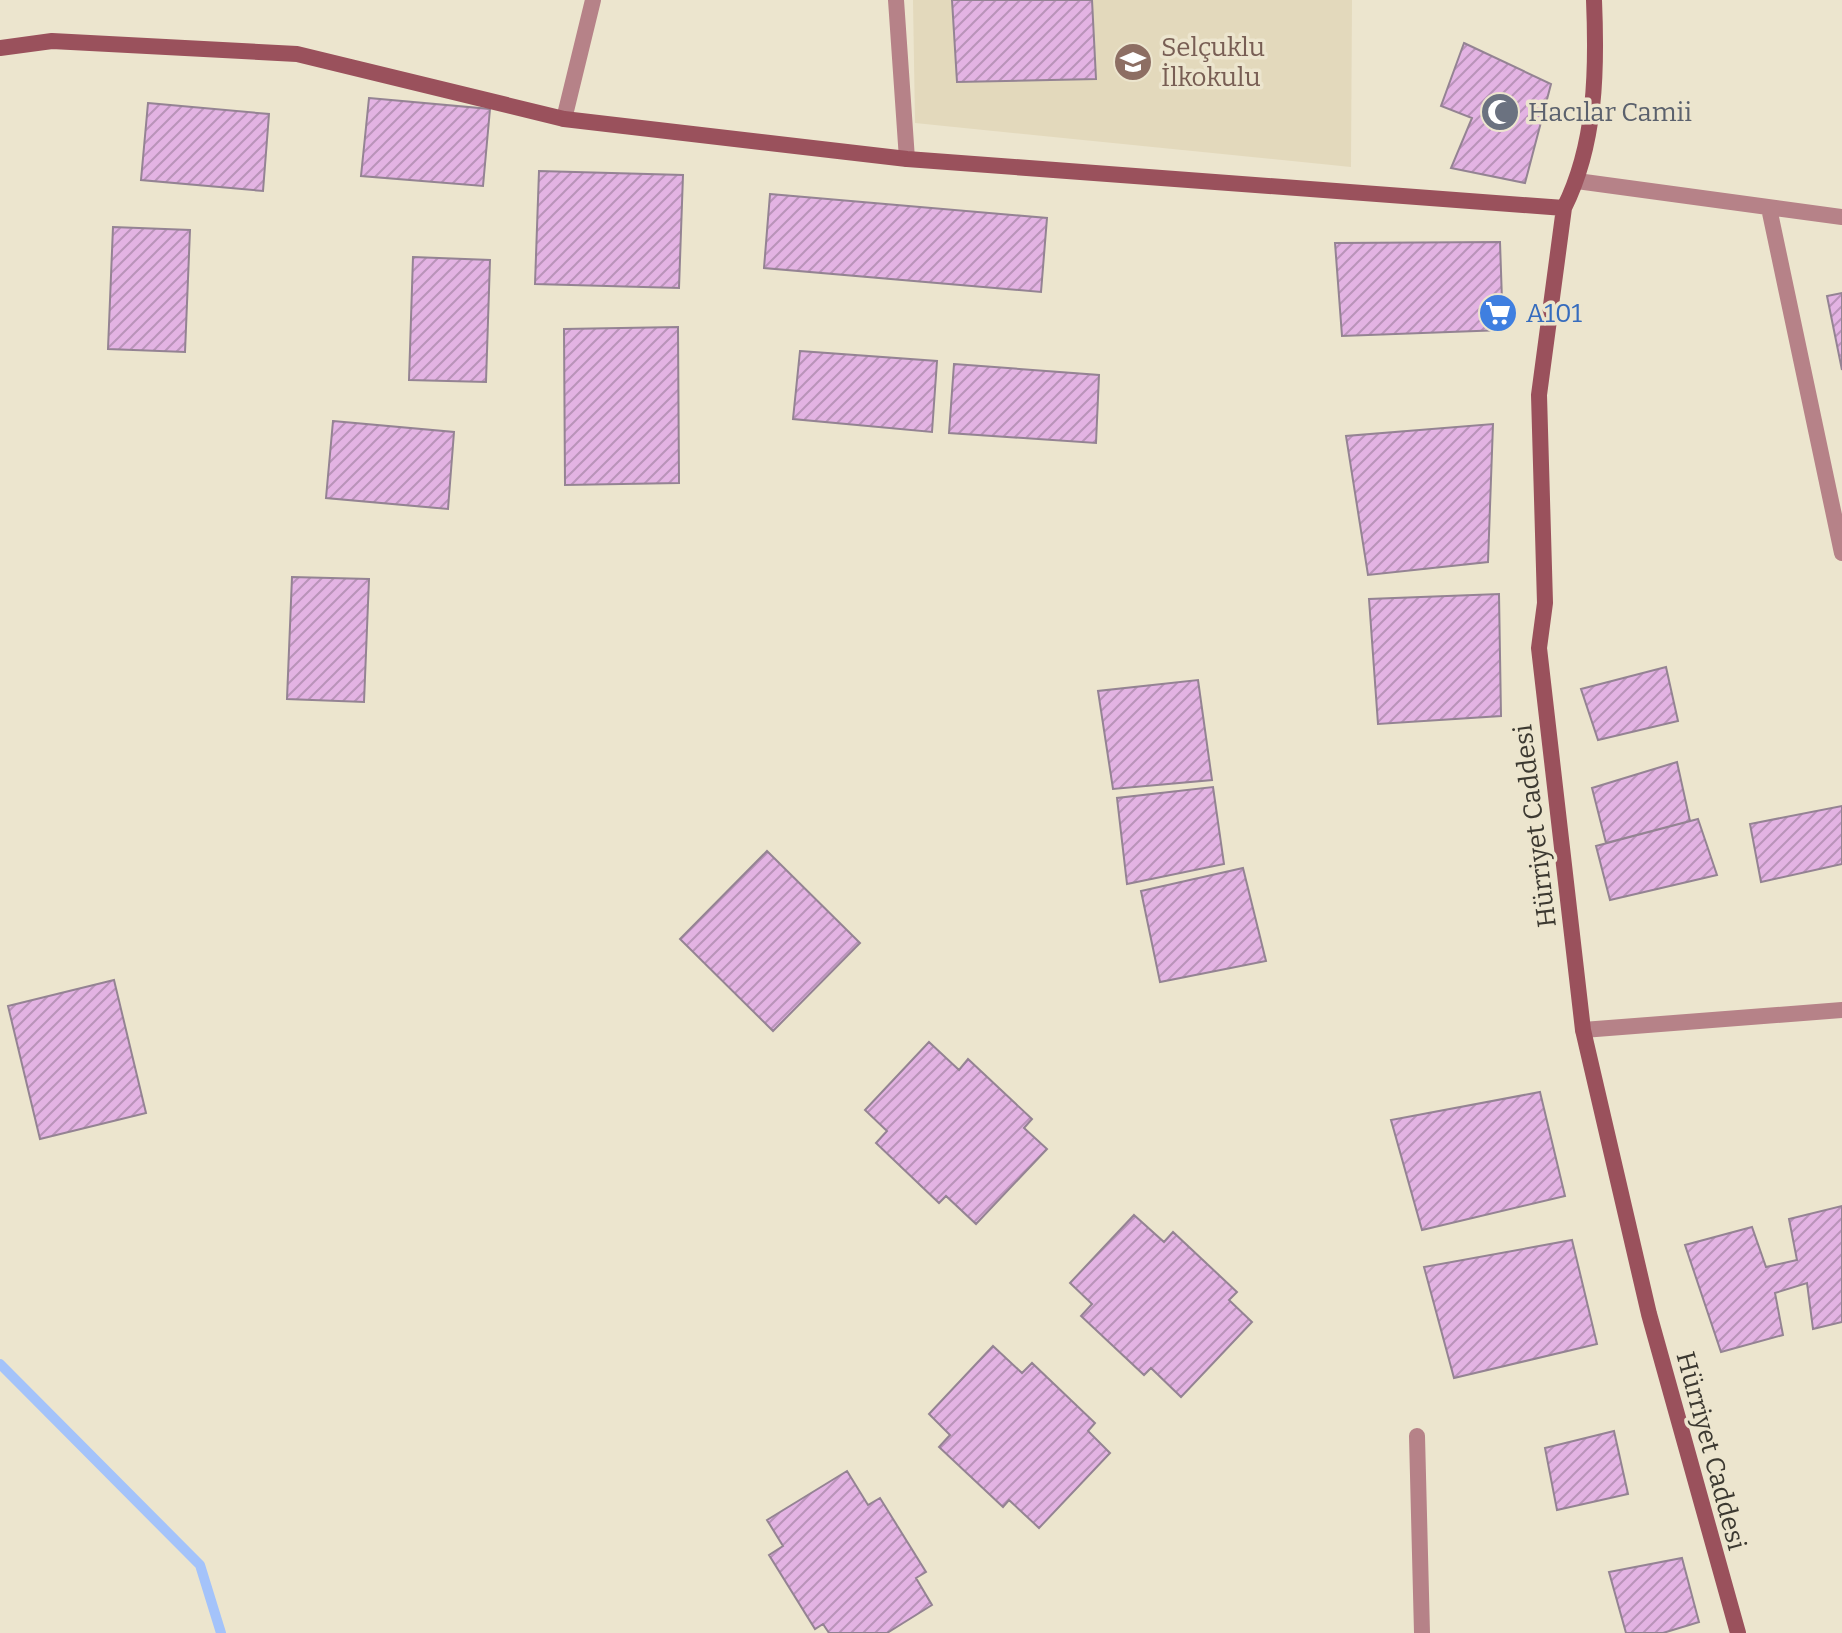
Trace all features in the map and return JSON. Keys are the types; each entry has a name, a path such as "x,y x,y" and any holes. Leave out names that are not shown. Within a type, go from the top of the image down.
{"street":[{"path":"564,119 593,0"},
{"path":"896,0 907,159"},
{"name":"Hürriyet Caddesi","path":"1594,0 1597,79 1577,181 1564,208 1539,395 1545,603 1539,648 1583,1030 1649,1314 1738,1633"},
{"path":"0,48 52,41 297,54 564,119 907,159 1564,208"},
{"path":"1577,181 1842,217"},
{"path":"1769,208 1842,553"},
{"path":"1583,1030 1842,1010"},
{"path":"1417,1436 1417,1632"}],"shaded area":[{"name":"Selçuklu İlkokulu","path":"913,0 1352,0 1351,167 915,123"}],"building":[{"path":"952,0 1092,0 1096,79 957,82"},
{"name":"Hacılar Camii","path":"1464,43 1551,84 1525,183 1451,168 1472,118 1441,106"},
{"path":"369,98 490,109 483,186 361,176"},
{"path":"148,103 269,114 263,191 141,180"},
{"path":"539,171 683,175 679,288 535,284"},
{"path":"770,194 1047,218 1041,292 764,268"},
{"path":"113,227 190,230 185,352 108,349"},
{"path":"1500,242 1503,330 1342,336 1335,243"},
{"path":"413,257 490,260 486,382 409,380"},
{"path":"1842,293 1842,370 1827,296"},
{"path":"678,327 679,483 565,485 564,329"},
{"path":"800,351 937,361 932,432 793,419"},
{"path":"954,364 1099,375 1096,443 949,433"},
{"path":"333,421 454,432 448,509 326,498"},
{"path":"1493,424 1488,562 1368,575 1346,436"},
{"path":"292,577 369,579 364,702 287,699"},
{"path":"1499,594 1501,716 1378,724 1369,599"},
{"path":"1666,667 1678,721 1598,740 1581,689"},
{"path":"1198,680 1212,780 1113,789 1098,691"},
{"path":"1677,762 1690,821 1606,843 1592,788"},
{"path":"1213,787 1224,864 1127,884 1117,798"},
{"path":"1842,806 1842,864 1761,882 1750,824"},
{"path":"1698,819 1717,875 1610,900 1596,846"},
{"path":"767,851 860,943 773,1031 680,939"},
{"path":"1243,868 1266,961 1160,982 1141,891"},
{"path":"114,980 146,1113 40,1139 8,1006"},
{"path":"929,1042 959,1070 968,1059 1032,1119 1024,1128 1047,1149 976,1224 946,1196 939,1203 876,1143 887,1131 865,1110"},
{"path":"1540,1092 1565,1196 1422,1230 1391,1120"},
{"path":"1842,1206 1842,1322 1813,1329 1807,1283 1775,1293 1783,1335 1721,1352 1685,1245 1752,1227 1766,1267 1797,1260 1789,1219"},
{"path":"1134,1215 1164,1242 1173,1232 1237,1292 1229,1300 1252,1322 1181,1397 1151,1368 1144,1375 1081,1316 1092,1304 1070,1283"},
{"path":"1572,1240 1597,1344 1454,1378 1424,1267"},
{"path":"993,1346 1022,1373 1032,1363 1095,1423 1088,1431 1110,1453 1039,1528 1009,1500 1003,1507 939,1447 950,1435 929,1414"},
{"path":"1614,1431 1628,1494 1557,1510 1545,1448"},
{"path":"847,1471 868,1505 880,1498 926,1572 916,1578 932,1605 887,1633 829,1633 823,1624 815,1629 769,1555 783,1546 767,1520"},
{"path":"1682,1558 1699,1622 1663,1633 1626,1633 1609,1572"}],"waterway":[{"path":"0,1364 200,1565 221,1633"}],"place":[{"name":"Selçuklu İlkokulu","path":"1133,62"},
{"name":"Hacılar Camii","path":"1500,112"},
{"name":"A101","path":"1498,313"}]}
